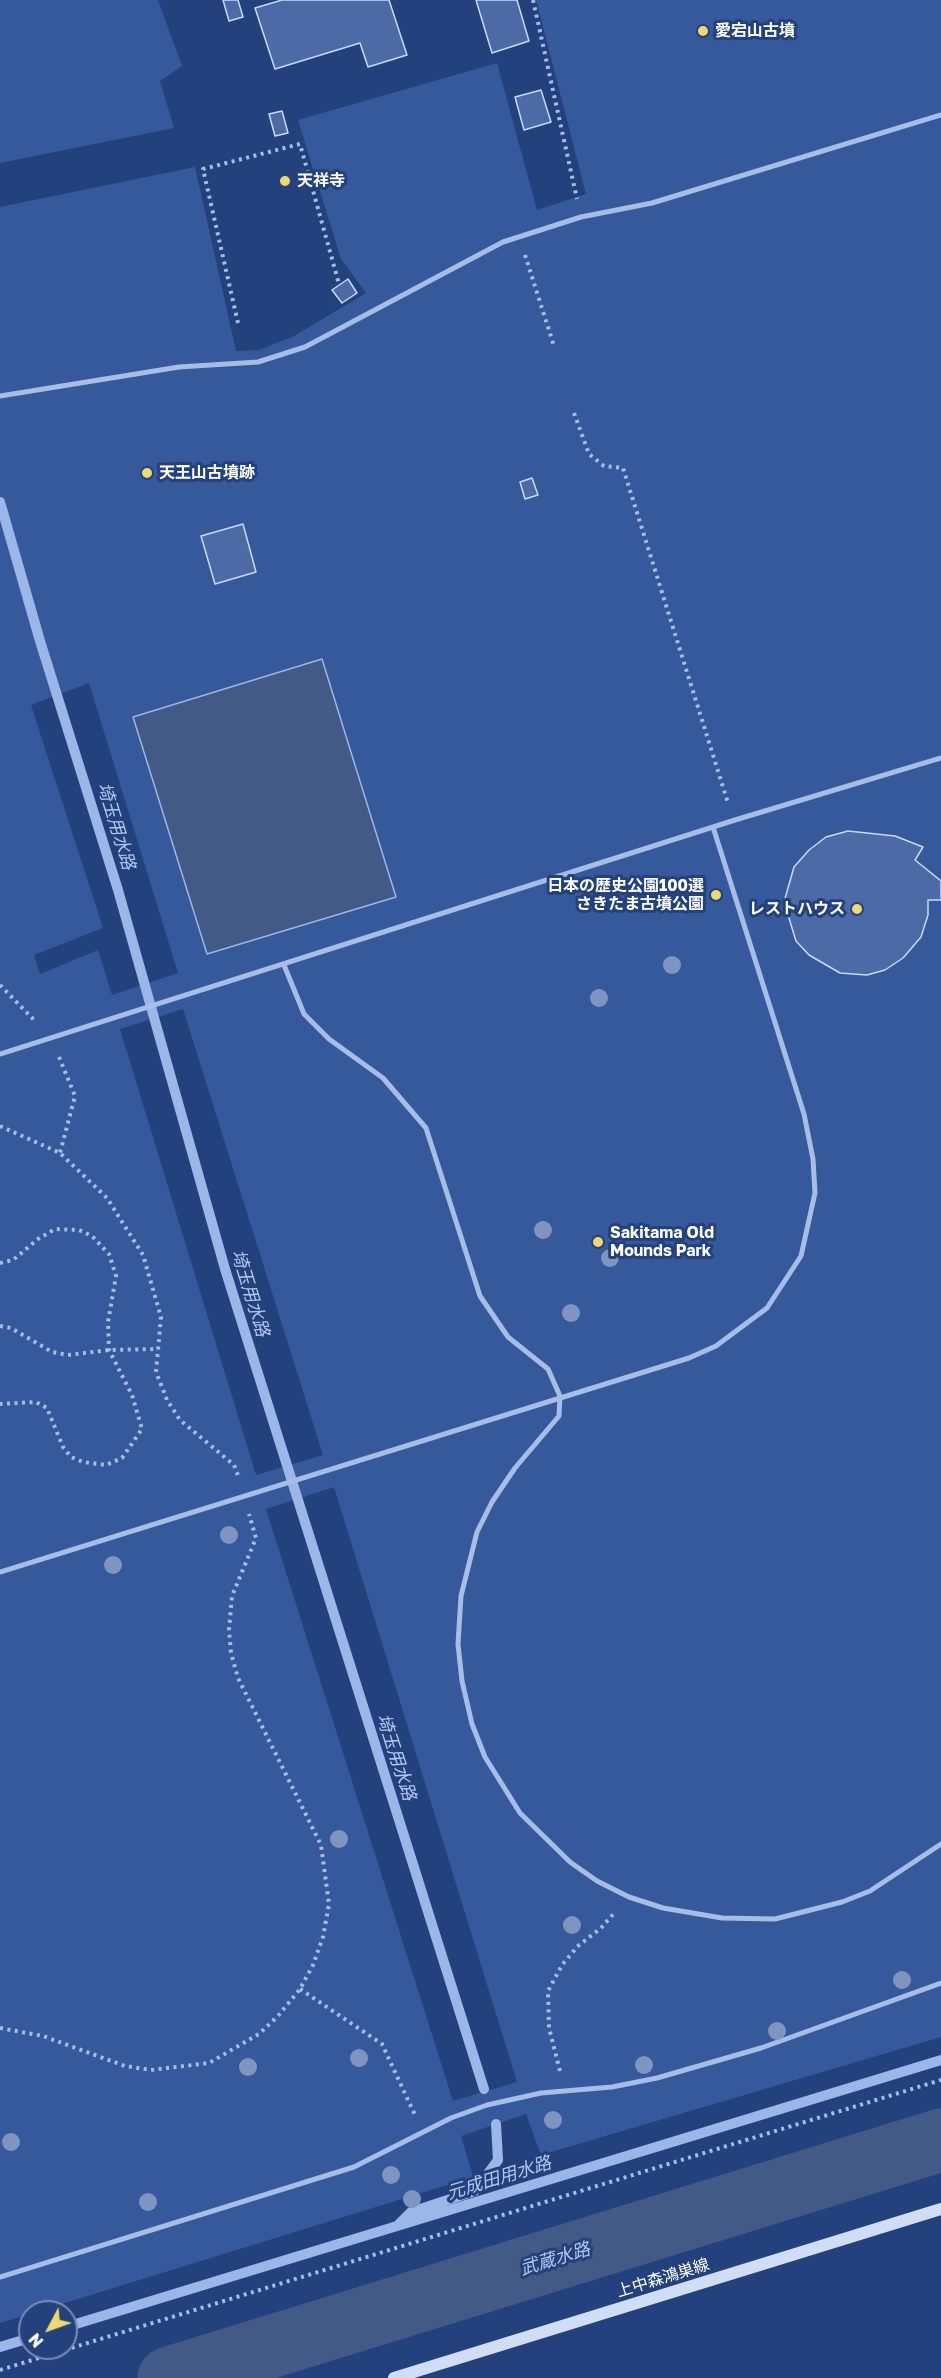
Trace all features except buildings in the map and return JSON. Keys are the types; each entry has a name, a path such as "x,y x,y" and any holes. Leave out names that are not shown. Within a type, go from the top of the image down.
{"main road":[{"name":"上中森鴻巣線","path":"394,2378 941,2209"}],"street":[{"path":"0,396 179,367 267,359 305,347 482,251 520,237 581,217 652,203 941,115"},
{"path":"0,1054 735,820 941,758"},
{"path":"0,1572 560,1396 689,1358 716,1346 767,1308 801,1256 810,1225 815,1193 813,1159 804,1114 713,827"},
{"path":"284,965 304,1014 329,1039 383,1078 426,1128 480,1296 508,1337 548,1369 560,1396 559,1416 515,1468 492,1502 477,1532 461,1596 458,1644 462,1681 472,1724 485,1756 520,1813 570,1862 597,1881 629,1897 663,1908 722,1918 775,1919 842,1902 870,1891 941,1844"},
{"path":"0,2277 354,2167 451,2118 487,2105 540,2093 612,2087 657,2078 761,2048 941,1983"}],"path":[{"path":"533,0 581,217"},
{"path":"238,323 203,169 300,144 339,284"},
{"path":"520,237 554,346"},
{"path":"574,413 589,454 604,466 623,468 722,791 735,820"},
{"path":"0,985 51,1038 75,1096 60,1153"},
{"path":"0,1126 60,1153 107,1198 143,1255 161,1317 156,1372 167,1400 180,1420 234,1465 256,1538 232,1596 229,1630 231,1653 238,1678 318,1838 327,1878 329,1904 323,1937 313,1965 300,1989 278,2016 259,2034 209,2063 151,2070 125,2066 43,2036 0,2028"},
{"path":"0,1263 13,1260 38,1239 55,1229 78,1230 92,1236 109,1254 116,1276 108,1329 109,1350 132,1395 142,1429 122,1458 106,1465 83,1462 71,1457 63,1447 47,1408 36,1402 0,1404"},
{"path":"0,1326 11,1328 34,1343 60,1354 158,1349"},
{"path":"565,2091 549,2028 548,1991 562,1965 578,1946 601,1928 629,1897"},
{"path":"300,1989 382,2044 423,2132"},
{"path":"0,2370 941,2080"}],"shaded area":[{"path":"0,0 158,0 182,66 160,81 174,128 0,163"},
{"name":"Sakitama Old Mounds Park","path":"536,0 941,0 941,2037 541,2155 526,2114 461,2136 473,2177 75,2300 18,2300 18,2317 0,2323 0,207 195,167 236,351 259,350 294,336 366,293 341,259 298,120 497,63 537,210 586,194","holes":["89,683 178,973 112,995 98,950 40,974 34,955 103,928 31,705","183,1009 323,1455 256,1475 120,1029","334,1487 517,2082 453,2101 266,1509"]},
{"path":"322,659 396,897 207,954 133,717"}],"waterway":[{"name":"埼玉用水路","path":"0,502 40,641 118,890 225,1269 484,2089"},
{"name":"元成田用水路","path":"78,2323 941,2060"},
{"name":"埼玉用水路","path":"399,2224 411,2212 475,2191 498,2160 496,2124"},
{"name":"武蔵水路","path":"169,2378 941,2140"},
{"name":"元成田用水路","path":"0,2347 18,2342"}],"place":[{"name":"愛宕山古墳","path":"703,31"},
{"name":"天祥寺","path":"285,181"},
{"name":"天王山古墳跡","path":"147,473"},
{"name":"日本の歴史公園100選 さきたま古墳公園","path":"716,895"},
{"name":"レストハウス","path":"857,909"},
{"name":"Sakitama Old Mounds Park","path":"598,1242"}]}
